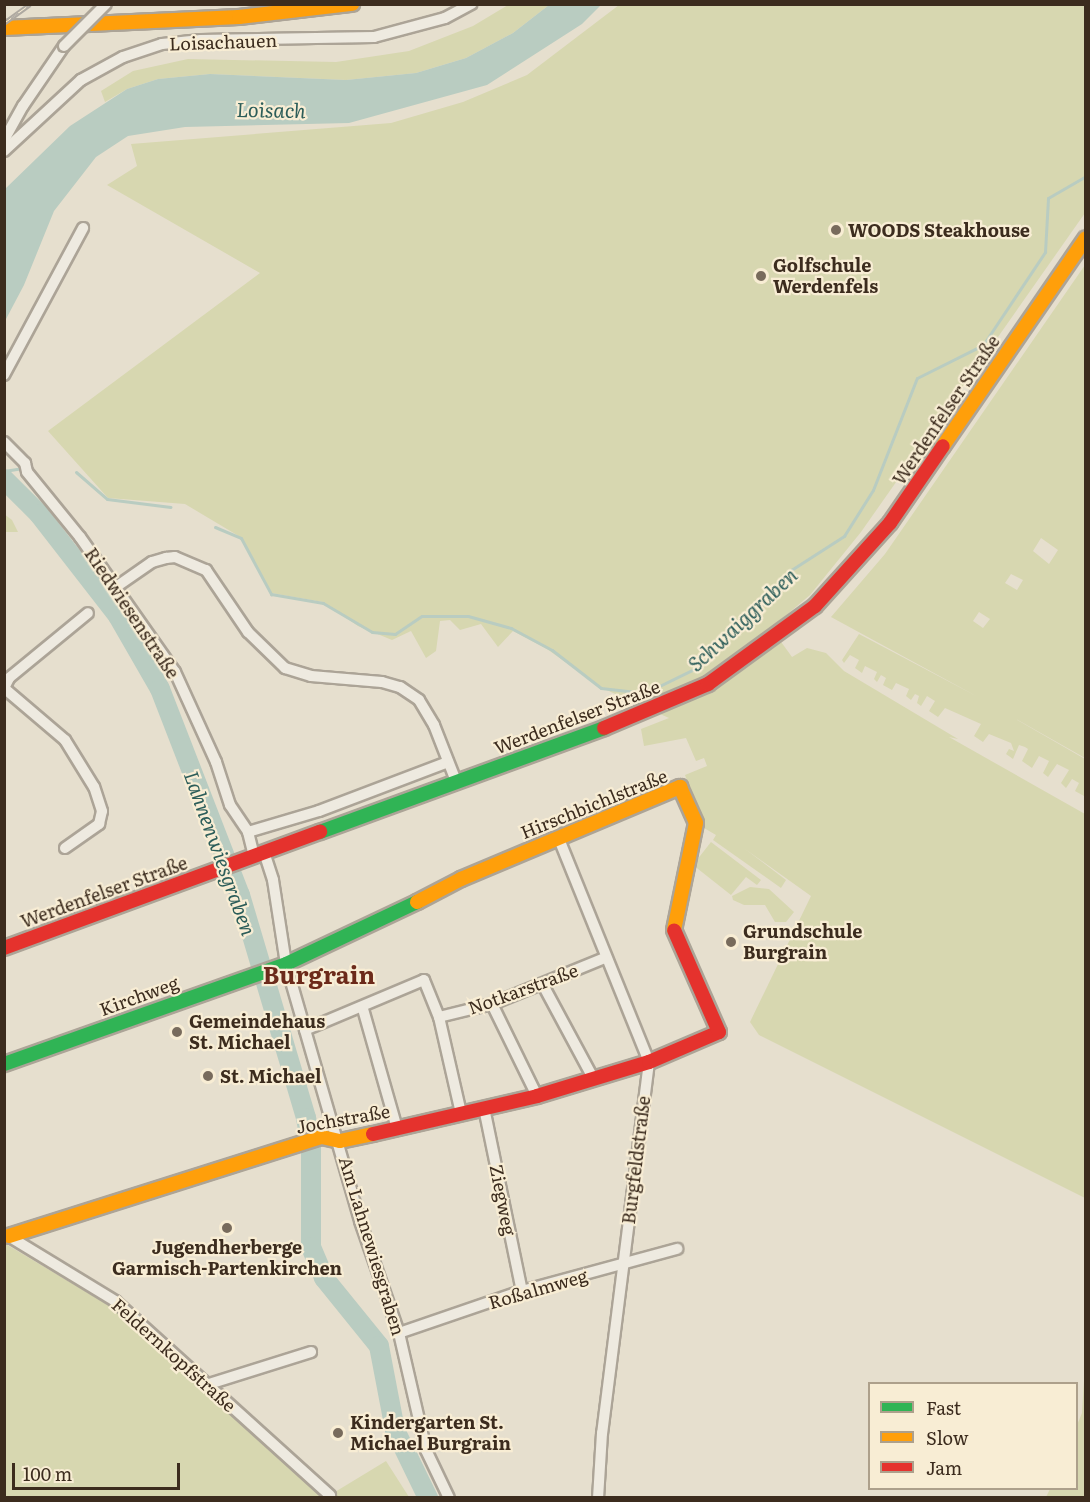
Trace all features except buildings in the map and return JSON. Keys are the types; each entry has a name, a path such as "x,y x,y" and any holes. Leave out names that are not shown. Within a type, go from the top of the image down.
{"street":[{"path":"4,140 23,106 64,46 105,4"},
{"path":"4,28 239,17 352,4"},
{"name":"Loisachauen","path":"4,151 81,80 123,57 162,44 201,40 340,40 374,37 445,18 471,4"},
{"path":"4,375 83,228"},
{"name":"Werdenfelser Straße","path":"4,948 645,713 708,684 815,606 890,523 1086,238"},
{"name":"Riedwiesenstraße","path":"4,442 116,587 175,672 216,762 230,805 259,854"},
{"path":"116,587 152,562 166,558 175,557 206,570 248,632 285,668 310,676 382,682 411,693 434,725 456,781"},
{"path":"65,848 99,824 102,811 94,787 65,740 6,678 88,613"},
{"path":"248,832 320,811 448,762"},
{"name":"Hirschbichlstraße","path":"286,964 349,937 462,879 681,787 696,823 673,927 719,1032"},
{"path":"559,839 605,958 650,1062"},
{"name":"Am Lahnewiesgraben","path":"259,854 273,880 286,964 340,1141 360,1221 399,1332 426,1450 450,1497"},
{"name":"Notkarstraße","path":"440,1017 492,1004 605,958"},
{"name":"Kirchweg","path":"4,1064 286,964"},
{"path":"305,1030 363,1009 424,980 440,1017 461,1113"},
{"path":"543,985 593,1078"},
{"path":"492,1004 537,1096"},
{"path":"363,1009 397,1128"},
{"name":"Jochstraße","path":"7,1235 322,1137 340,1141 537,1096 650,1062 719,1032"},
{"name":"Burgfeldstraße","path":"598,1497 602,1433 650,1062"},
{"name":"Ziegweg","path":"484,1108 522,1291"},
{"name":"Feldernkopfstraße","path":"7,1235 106,1295 209,1384 330,1495"},
{"name":"Roßalmweg","path":"399,1332 522,1291 624,1266 677,1249"},
{"path":"209,1384 311,1352"}],"green space":[{"path":"508,5 549,5 513,33 466,58 416,73 346,80 210,74 158,79 127,89 105,102 101,91 133,71 188,59 336,62 409,51 473,26"},
{"path":"619,5 1085,5 1085,213 861,532 810,595 771,628 792,657 807,648 826,653 844,671 958,739 949,737 1085,814 1085,1198 759,1035 750,1022 811,896 745,849 786,880 781,888 713,840 716,835 704,828 685,775 707,766 704,758 696,761 686,738 644,746 641,729 669,718 602,688 547,649 513,631 498,647 481,624 460,630 450,620 440,621 436,651 426,658 411,631 392,640 358,626 323,602 271,593 242,538 185,504 108,498 48,431 260,273 107,185 137,166 131,144 391,123 463,102 527,75"},
{"path":"1085,265 1085,758 1007,714 1085,759 1084,796 1075,791 1079,783 1072,779 1066,788 1061,783 1069,770 1057,764 1048,777 1043,773 1049,761 1039,756 1032,768 1022,761 1028,749 1025,747 1019,745 1013,759 1006,754 1009,749 1014,751 1011,743 989,734 983,742 974,736 981,724 945,708 938,717 929,711 935,701 927,696 921,706 917,703 919,696 915,694 911,700 906,696 909,689 896,683 892,690 883,685 886,678 881,675 877,682 874,679 877,672 865,666 862,673 855,668 859,660 850,655 844,663 842,660 859,634 978,697 831,617 885,554","holes":["1041,538 1058,550 1049,564 1033,551","1011,574 1023,580 1017,590 1005,583","979,612 990,619 983,628 973,621"]},
{"path":"4,514 12,520 18,532 5,532"},
{"path":"711,842 761,880 757,885 746,877 731,895 693,865"},
{"path":"750,887 769,889 794,912 786,922 775,922 765,905 744,905 733,900 732,896"},
{"path":"4,1243 110,1306 330,1495 386,1461 409,1497 5,1497"},
{"path":"1085,1364 1085,1497 1046,1497 1050,1490 1078,1490 1078,1423 1082,1413"}],"water":[{"name":"Loisach","path":"549,5 601,5 582,24 487,85 349,123 185,127 128,136 96,157 54,211 24,285 5,321 5,189 70,126 127,89 158,79 210,74 346,80 416,73 466,58 513,33"}],"waterway":[{"name":"Schwaiggraben","path":"215,527 241,538 271,594 323,603 372,632 395,634 422,616 468,616 511,628 552,650 601,688 645,693 698,667 763,604 788,572 844,536 873,490 917,378 983,345 1045,252 1048,198 1086,176"},
{"name":"Schwaiggraben","path":"4,471 23,468"},
{"name":"Schwaiggraben","path":"76,472 107,499 171,507"},
{"name":"Lahnenwiesgraben","path":"4,479 39,514 118,616 160,689 240,895 306,1118 311,1147 311,1247 324,1278 379,1346 395,1430 428,1498"}],"railway":[{"path":"4,23 30,4"}],"traffic: fast":[{"path":"320,832 604,728"},
{"path":"4,1064 286,964 417,902"}],"traffic: slow":[{"path":"4,28 239,17 352,4"},
{"path":"943,446 1086,238"},
{"path":"417,902 461,879 680,787 696,823 674,930"},
{"path":"9,1236 322,1137 340,1141 373,1134"}],"traffic: jam":[{"path":"604,728 708,684 815,606 890,523 943,446"},
{"path":"4,948 320,832"},
{"path":"373,1134 537,1096 649,1062 719,1032 674,930"}],"place":[{"name":"WOODS Steakhouse","path":"836,230"},
{"name":"Golfschule Werdenfels","path":"761,276"},
{"name":"Grundschule Burgrain","path":"731,942"},
{"name":"Gemeindehaus St. Michael","path":"177,1032"},
{"name":"St. Michael","path":"208,1076"},
{"name":"Jugendherberge Garmisch-Partenkirchen","path":"227,1228"},
{"name":"Kindergarten St. Michael Burgrain","path":"338,1433"}],"district":[{"name":"Burgrain","path":"319,974"}]}
